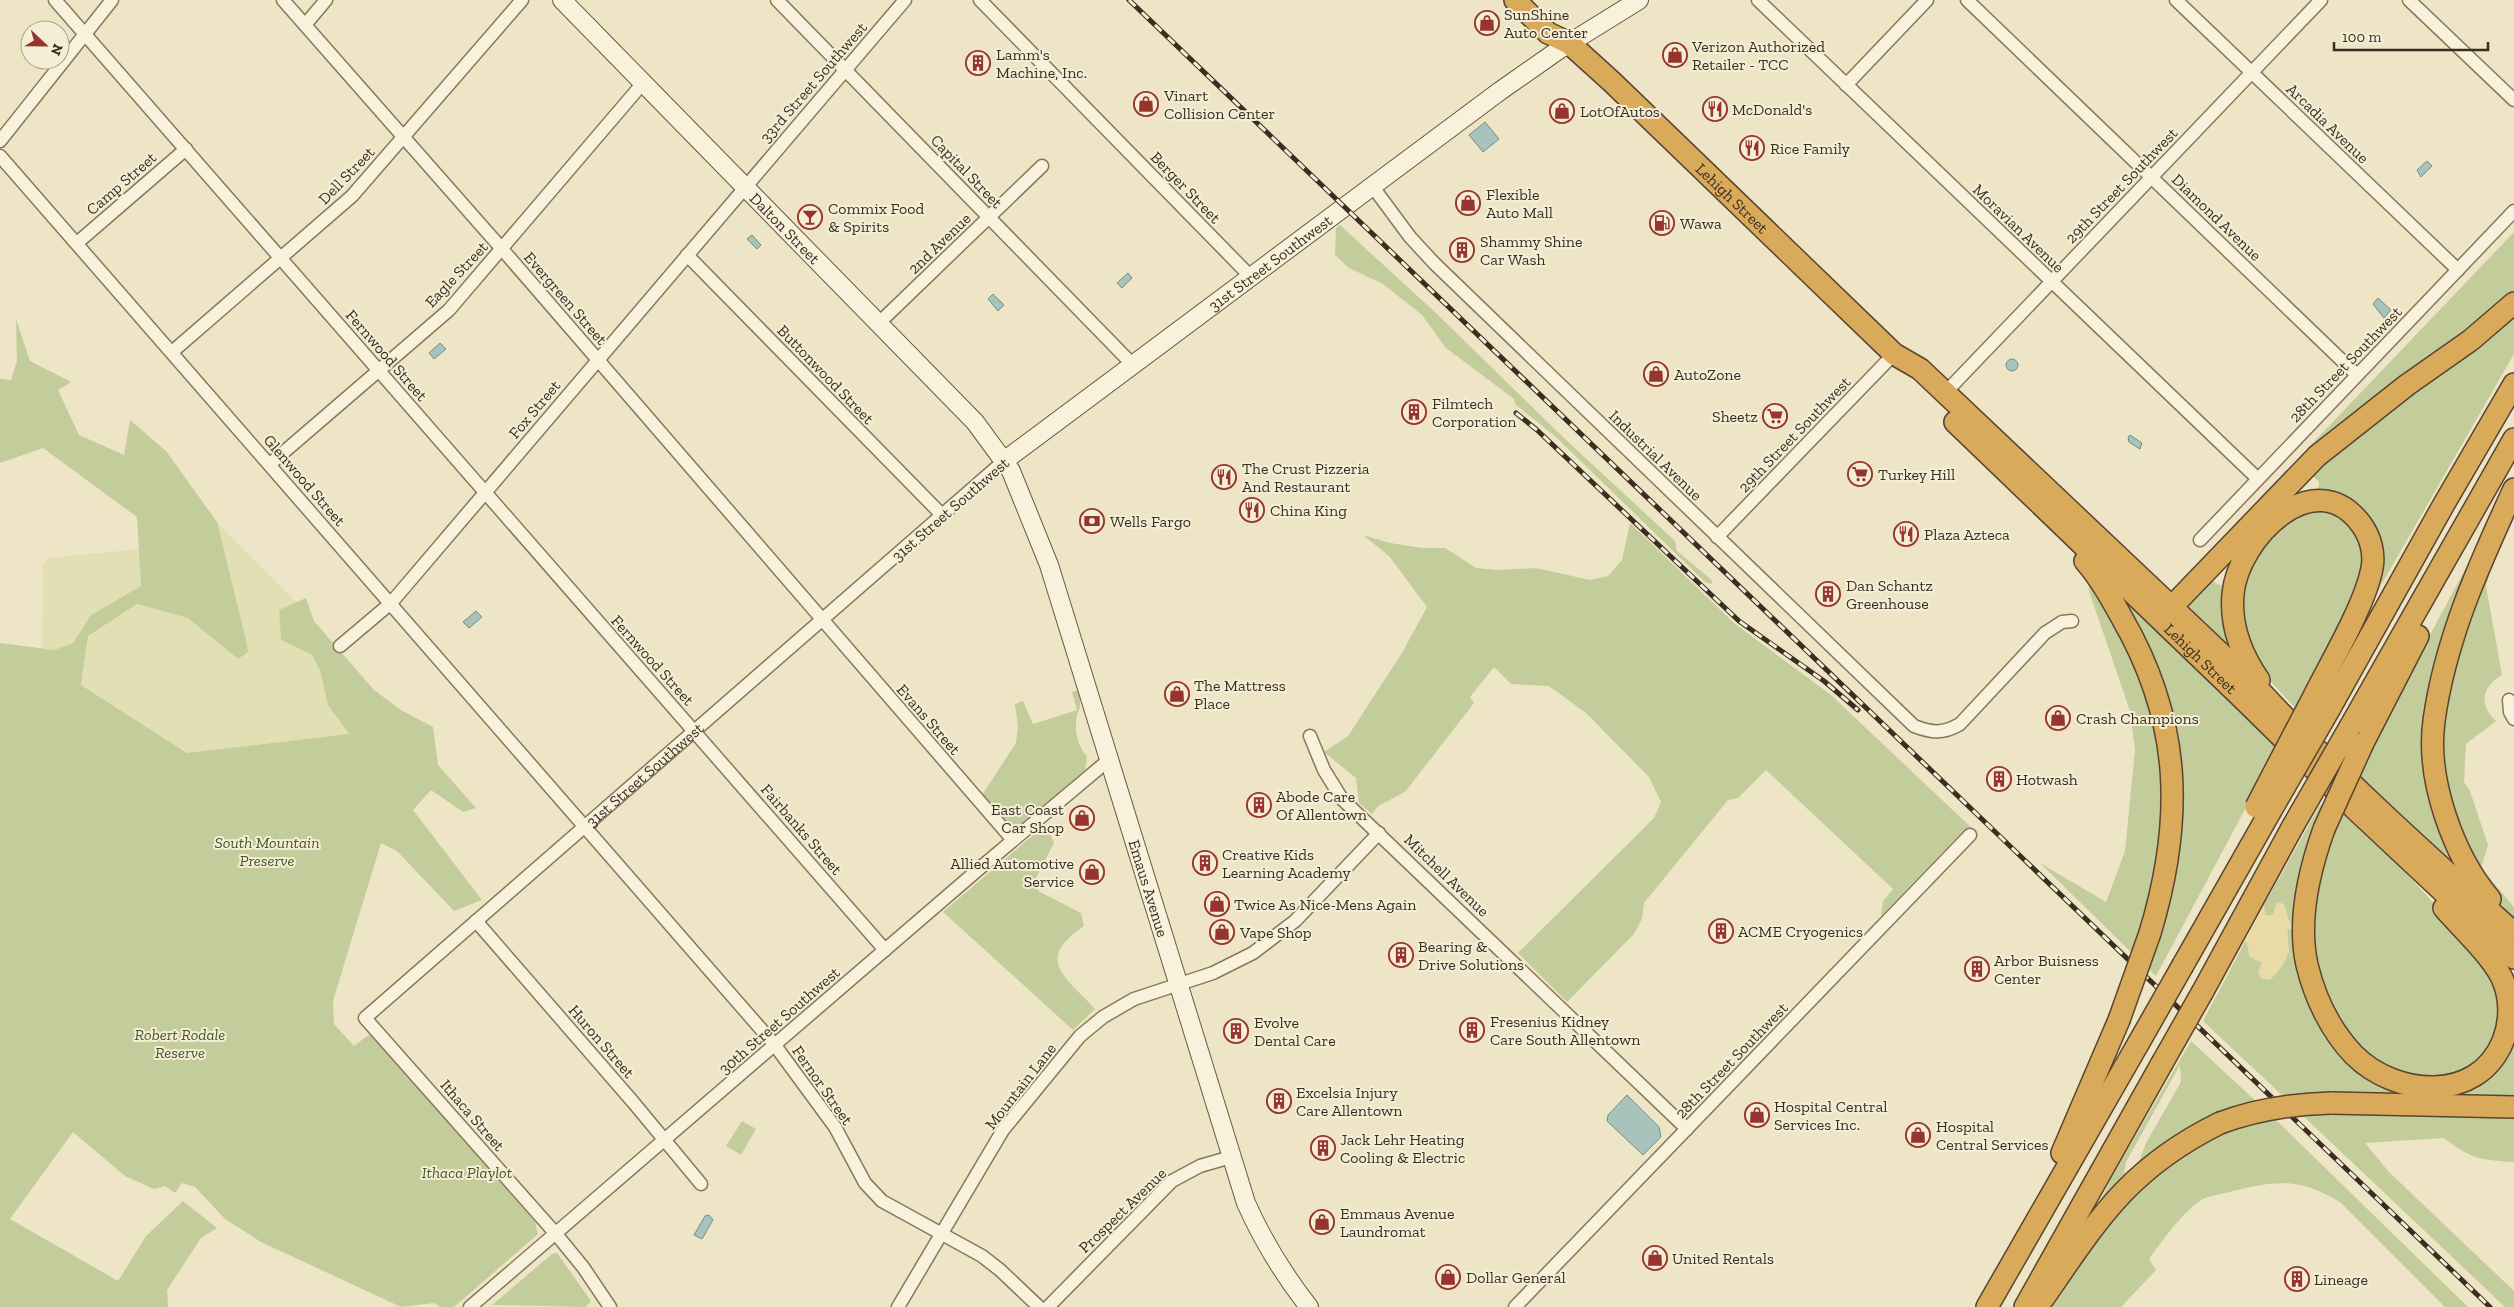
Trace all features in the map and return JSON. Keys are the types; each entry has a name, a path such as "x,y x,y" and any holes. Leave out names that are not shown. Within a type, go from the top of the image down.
{"highway":[{"name":"Lehigh Street","path":"1515,0 1548,33 1569,43"},
{"name":"Lehigh Street","path":"1535,0 1556,22 1569,43 1894,354 1920,369 1945,393 2166,613 2354,808 2514,958"},
{"path":"2166,613 2317,456 2407,385 2471,340 2514,303"},
{"name":"Lehigh Street","path":"1894,354 1905,373 2032,497 2289,723 2410,839 2514,933"},
{"path":"1987,1307 2185,961 2263,810 2322,702 2444,504 2514,384"},
{"path":"2354,808 2445,909 2495,967 2502,979 2509,1008 2506,1034 2492,1060 2472,1078 2447,1087 2423,1087 2400,1082 2385,1076 2361,1061 2344,1044 2330,1024 2318,999 2309,971 2304,929 2308,882 2313,859 2356,735 2514,440"},
{"path":"2025,1307 2293,826 2356,735 2514,452"},
{"path":"2514,488 2476,571 2460,616 2441,685 2433,732 2436,778 2451,832 2462,858 2482,889 2514,928"},
{"path":"2022,1244 2119,1020 2150,933 2168,863 2174,791 2170,745 2158,695 2139,648 2102,583 2032,497"},
{"path":"2289,723 2243,655 2234,625 2233,592 2242,560 2257,536 2268,525 2301,504 2325,502 2345,509 2355,517 2368,537 2373,556 2363,596 2322,702"},
{"path":"2037,1307 2096,1222 2127,1186 2166,1153 2220,1123 2249,1112 2331,1103 2514,1107"}],"main road":[{"name":"Dalton Street","path":"562,0 975,422 1004,461"},
{"name":"31st Street Southwest","path":"1004,461 1470,113 1569,43 1639,0"},
{"name":"Emaus Avenue","path":"1004,461 1022,496 1049,565 1246,1203 1276,1264 1310,1307"}],"street":[{"name":"Fernwood Street","path":"55,0 694,731"},
{"path":"0,140 112,0"},
{"name":"Evergreen Street","path":"283,0 502,249 821,620"},
{"path":"305,25 326,0"},
{"name":"Dell Street","path":"172,352 352,196 522,0"},
{"name":"Capital Street","path":"777,0 1132,365"},
{"name":"33rd Street Southwest","path":"745,186 904,0"},
{"name":"Berger Street","path":"980,0 1251,277"},
{"name":"Moravian Avenue","path":"1758,0 2258,479"},
{"path":"1846,85 1926,0"},
{"name":"Diamond Avenue","path":"1967,0 2357,375"},
{"name":"Arcadia Avenue","path":"2176,0 2458,270"},
{"name":"29th Street Southwest","path":"1945,393 2321,0"},
{"path":"2410,0 2514,100"},
{"name":"Eagle Street","path":"270,464 449,310 643,83"},
{"name":"Camp Street","path":"76,243 186,149"},
{"name":"Glenwood Street","path":"0,156 586,825"},
{"name":"2nd Avenue","path":"880,323 1042,166"},
{"name":"Fox Street","path":"340,646 391,603 745,186"},
{"name":"Industrial Avenue","path":"1373,187 1408,236 1434,263 1893,708 1914,726 1930,732 1948,732 1960,724 2045,633 2062,622 2072,621"},
{"name":"28th Street Southwest","path":"2200,540 2514,211"},
{"name":"Buttonwood Street","path":"687,255 942,515"},
{"name":"29th Street Southwest","path":"1718,538 1894,354"},
{"name":"31st Street Southwest","path":"365,1018 1004,461"},
{"name":"Evans Street","path":"821,620 1013,840"},
{"path":"2509,700 2510,712 2514,719"},
{"name":"Fairbanks Street","path":"694,731 885,950"},
{"name":"Mitchell Avenue","path":"1310,736 1324,770 1342,799 1687,1129"},
{"name":"30th Street Southwest","path":"470,1307 774,1044 1013,840 1110,760"},
{"name":"Fernor Street","path":"586,825 774,1044 835,1127 865,1183 893,1209 943,1233 990,1262 1039,1307"},
{"path":"1179,984 1229,966 1275,938 1313,903 1379,833"},
{"name":"28th Street Southwest","path":"1515,1307 1970,835"},
{"name":"Huron Street","path":"476,921 665,1139 701,1184"},
{"name":"Mountain Lane","path":"898,1307 1003,1130 1080,1036 1120,1006 1179,984"},
{"name":"Ithaca Street","path":"365,1018 556,1234 583,1267 610,1307"},
{"name":"Prospect Avenue","path":"1048,1307 1172,1181 1200,1166 1231,1157"}],"shaded area":[{"path":"217,522 297,602 279,610 281,640 311,654 320,670 328,705 353,740 336,848 81,685 88,636 137,604 188,618 238,659 247,652"},
{"path":"139,549 141,586 91,615 73,643 54,650 42,648 43,565 48,558"}],"green space":[{"path":"1340,225 1437,314 1565,439 1675,541 1677,551 1713,581 1711,584 1705,582 1557,438 1515,404 1514,399 1446,348 1422,315 1383,284 1349,268 1335,255 1336,228"},
{"path":"2514,232 2514,290 2438,352 2332,428 2307,449"},
{"path":"2514,313 2514,354 2376,594 2374,586 2381,561 2318,491 2319,482 2311,474 2326,461 2331,461 2354,435 2386,412 2406,401 2408,396"},
{"path":"16,319 30,361 71,382 58,390 79,435 124,455 130,420 166,451 217,522 246,640 248,652 238,659 188,618 137,604 88,636 81,685 187,753 349,734 328,705 320,670 311,654 281,640 279,610 306,598 314,621 374,690 401,710 433,727 438,765 476,808 463,812 431,790 413,810 482,900 454,911 397,851 381,843 333,1001 334,1024 354,1046 371,1033 535,1222 538,1234 454,1307 440,1307 434,1303 401,1307 261,1242 225,1219 195,1187 182,1183 175,1193 165,1186 154,1189 125,1176 73,1132 10,1219 118,1281 146,1236 183,1201 217,1228 201,1238 167,1290 168,1307 0,1307 0,643 54,650 73,643 91,615 141,586 137,517 43,448 0,463 0,379 11,380 17,361"},
{"path":"2316,509 2340,517 2359,535 2365,568 2334,638 2298,711 2260,670 2246,632 2244,600 2247,576 2259,551 2289,518"},
{"path":"1630,523 1735,624 1831,695 1978,834 1961,833 1881,916 1883,901 1893,889 1766,770 1738,798 1728,800 1644,903 1642,919 1634,934 1567,1002 1518,953 1654,818 1661,802 1649,777 1586,713 1549,686 1511,684 1494,667 1470,697 1474,703 1405,792 1378,806 1372,814 1359,803 1356,778 1324,752 1348,736 1402,653 1427,607 1389,556 1363,535 1390,543 1422,548 1445,548 1476,568 1498,570 1536,568 1590,580 1608,576 1622,560"},
{"path":"2476,549 2428,722 2465,874 2436,852 2356,773"},
{"path":"2493,561 2486,586 2502,675 2490,685 2485,696 2485,702 2490,715 2496,721 2466,744 2464,782 2470,791 2488,845 2481,868 2514,907 2514,919 2495,898 2479,874 2465,847 2447,789 2442,760 2441,730 2446,693 2465,633 2467,633"},
{"path":"2087,573 2104,595 2147,692 2164,772 2163,850 2134,955 2040,863 2106,902 2125,851 2135,750 2130,711 2089,591"},
{"path":"2210,579 2217,584 2229,587 2243,660 2186,609 2187,600"},
{"path":"2110,584 2280,744 2156,976 2146,967 2178,857 2175,855 2179,782"},
{"path":"1078,690 1080,706 1076,719 1076,728 1080,746 1087,756 1085,770 1016,828 1012,829 982,795 1016,743 1018,726 1015,704 1023,701 1033,724 1077,710 1072,692"},
{"path":"2343,803 2474,948 2501,997 2498,1036 2467,1074 2413,1080 2365,1055 2332,1011 2312,949 2312,901"},
{"path":"2320,805 2325,808 2300,972 2386,1087 2401,1094 2419,1096 2285,1098 2203,1021 2246,940 2250,957 2289,953 2287,928 2295,931 2288,919 2284,904 2273,915 2265,916 2264,905"},
{"path":"1046,824 1054,843 1033,884 1040,892 1081,913 1084,926 1069,938 1060,949 1058,959 1065,977 1095,1009 1073,1030 943,912"},
{"path":"2514,1038 2514,1098 2447,1095 2475,1087 2497,1072"},
{"path":"2191,1041 2258,1103 2135,1172 2146,1143 2181,1082 2180,1065 2126,1162 2122,1184 2088,1226 2113,1175"},
{"path":"2300,1113 2514,1116 2514,1162 2476,1157 2444,1138 2365,1143 2389,1172 2514,1291 2514,1307 2505,1307"},
{"path":"2273,1117 2468,1307 2445,1307 2340,1202 2300,1185 2275,1183 2210,1196 2195,1205 2173,1227 2149,1259 2156,1270 2121,1307 2052,1307 2116,1212 2164,1166 2227,1131"},
{"path":"742,1121 756,1129 741,1155 726,1146"},
{"path":"557,1253 591,1301 586,1307 492,1305 552,1254"}],"sand":[{"path":"2277,902 2284,904 2288,919 2296,932 2287,928 2287,957 2270,980 2261,978 2258,971 2262,963 2250,957 2246,940 2264,905 2265,915 2273,915"}],"water":[{"path":"1485,122 1499,139 1483,152 1469,135"},
{"path":"2427,161 2432,166 2421,177 2417,170"},
{"path":"752,235 761,245 757,249 747,239"},
{"path":"1128,273 1132,278 1122,288 1117,283"},
{"path":"993,294 1004,305 998,311 988,299"},
{"path":"2378,298 2391,310 2384,318 2373,304"},
{"path":"440,343 446,349 434,359 429,353"},
{"path":"2014,359 2017,360 2017,370 2010,371 2007,370 2006,363 2007,360"},
{"path":"2130,435 2142,443 2140,449 2129,442 2128,437"},
{"path":"476,611 482,617 469,628 463,622"},
{"path":"1627,1095 1659,1127 1661,1137 1643,1155 1607,1121 1608,1115"},
{"path":"709,1215 713,1220 702,1239 694,1235 705,1216"}],"railway":[{"path":"1129,0 2490,1307"},
{"path":"1516,413 1537,430 1739,621 1824,681 1858,710"}],"place":[{"name":"SunShine Auto Center","path":"1487,23"},
{"name":"Verizon Authorized Retailer - TCC","path":"1675,55"},
{"name":"Lamm's Machine, Inc.","path":"978,63"},
{"name":"Vinart Collision Center","path":"1146,104"},
{"name":"McDonald's","path":"1715,109"},
{"name":"LotOfAutos","path":"1562,111"},
{"name":"Rice Family","path":"1752,148"},
{"name":"Flexible Auto Mall","path":"1468,203"},
{"name":"Commix Food & Spirits","path":"810,217"},
{"name":"Wawa","path":"1662,223"},
{"name":"Shammy Shine Car Wash","path":"1462,250"},
{"name":"AutoZone","path":"1656,374"},
{"name":"Filmtech Corporation","path":"1414,412"},
{"name":"Sheetz","path":"1775,416"},
{"name":"Turkey Hill","path":"1860,474"},
{"name":"The Crust Pizzeria And Restaurant","path":"1224,477"},
{"name":"China King","path":"1252,510"},
{"name":"Wells Fargo","path":"1092,521"},
{"name":"Plaza Azteca","path":"1906,534"},
{"name":"Dan Schantz Greenhouse","path":"1828,594"},
{"name":"The Mattress Place","path":"1177,694"},
{"name":"Crash Champions","path":"2058,718"},
{"name":"Hotwash","path":"1999,779"},
{"name":"Abode Care Of Allentown","path":"1259,805"},
{"name":"East Coast Car Shop","path":"1082,818"},
{"name":"Creative Kids Learning Academy","path":"1205,863"},
{"name":"Allied Automotive Service","path":"1092,872"},
{"name":"Twice As Nice-Mens Again","path":"1217,904"},
{"name":"ACME Cryogenics","path":"1721,931"},
{"name":"Vape Shop","path":"1222,932"},
{"name":"Bearing & Drive Solutions","path":"1401,955"},
{"name":"Arbor Buisness Center","path":"1977,969"},
{"name":"Fresenius Kidney Care South Allentown","path":"1472,1030"},
{"name":"Evolve Dental Care","path":"1236,1031"},
{"name":"Excelsia Injury Care Allentown","path":"1279,1101"},
{"name":"Hospital Central Services Inc.","path":"1757,1115"},
{"name":"Hospital Central Services","path":"1918,1135"},
{"name":"Jack Lehr Heating Cooling & Electric","path":"1323,1148"},
{"name":"Emmaus Avenue Laundromat","path":"1322,1222"},
{"name":"United Rentals","path":"1655,1258"},
{"name":"Dollar General","path":"1448,1277"},
{"name":"Lineage","path":"2297,1279"}],"park label":[{"name":"South Mountain Preserve","path":"267,851"},
{"name":"Robert Rodale Reserve","path":"180,1043"},
{"name":"Ithaca Playlot","path":"467,1172"}]}
